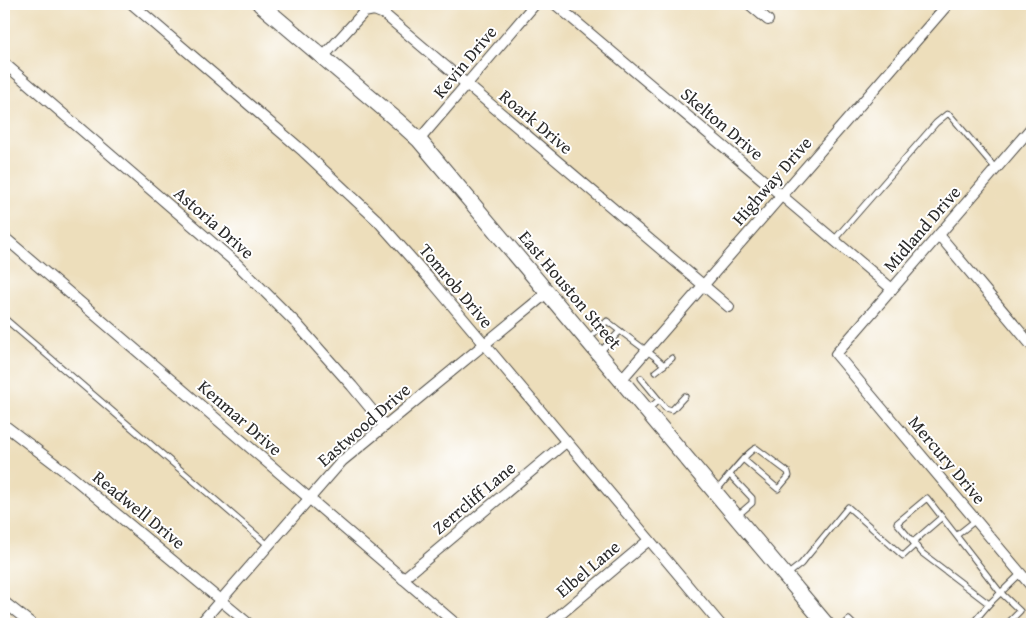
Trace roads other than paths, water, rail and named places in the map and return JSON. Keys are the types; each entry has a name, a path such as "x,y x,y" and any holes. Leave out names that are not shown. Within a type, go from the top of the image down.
{"main road":[{"name":"East Houston Street","path":"260,4 418,140 826,624"}],"street":[{"name":"Tomrob Drive","path":"132,4 304,150 378,221 434,284 720,624"},
{"name":"Kevin Drive","path":"418,140 535,4"},
{"name":"Skelton Drive","path":"554,4 892,289"},
{"path":"749,4 768,20"},
{"name":"Highway Drive","path":"621,380 948,4"},
{"name":"Roark Drive","path":"323,57 364,12 374,10 384,14 729,307"},
{"name":"Astoria Drive","path":"4,63 236,263 296,323 385,426"},
{"name":"Midland Drive","path":"836,354 1032,127"},
{"path":"939,235 1032,346"},
{"name":"Kenmar Drive","path":"4,237 456,624"},
{"name":"Eastwood Drive","path":"200,624 342,461 548,292"},
{"name":"Mercury Drive","path":"836,354 1032,587"},
{"name":"Readwell Drive","path":"4,425 71,476 249,624"},
{"name":"Zerrcliff Lane","path":"403,580 566,442"},
{"name":"Elbel Lane","path":"549,624 649,540"},
{"path":"4,602 32,624"}],"lane":[{"path":"834,240 936,122 947,114 950,115 996,169"},
{"path":"4,318 268,545"},
{"path":"587,340 608,321 664,365"},
{"path":"599,354 620,331"},
{"path":"655,372 672,358"},
{"path":"641,378 665,408 672,410 685,396"},
{"path":"646,410 659,400"},
{"path":"715,492 752,449 756,448 788,472 789,476 778,489 743,460"},
{"path":"730,475 752,498 752,503 736,517"},
{"path":"989,604 922,553 897,523 926,498 1000,592 1020,611 1007,624"},
{"path":"786,576 801,564 848,507 903,556 942,517"},
{"path":"957,535 976,520"},
{"path":"972,624 1000,592 1021,573"},
{"path":"845,624 849,620 853,624"}]}
